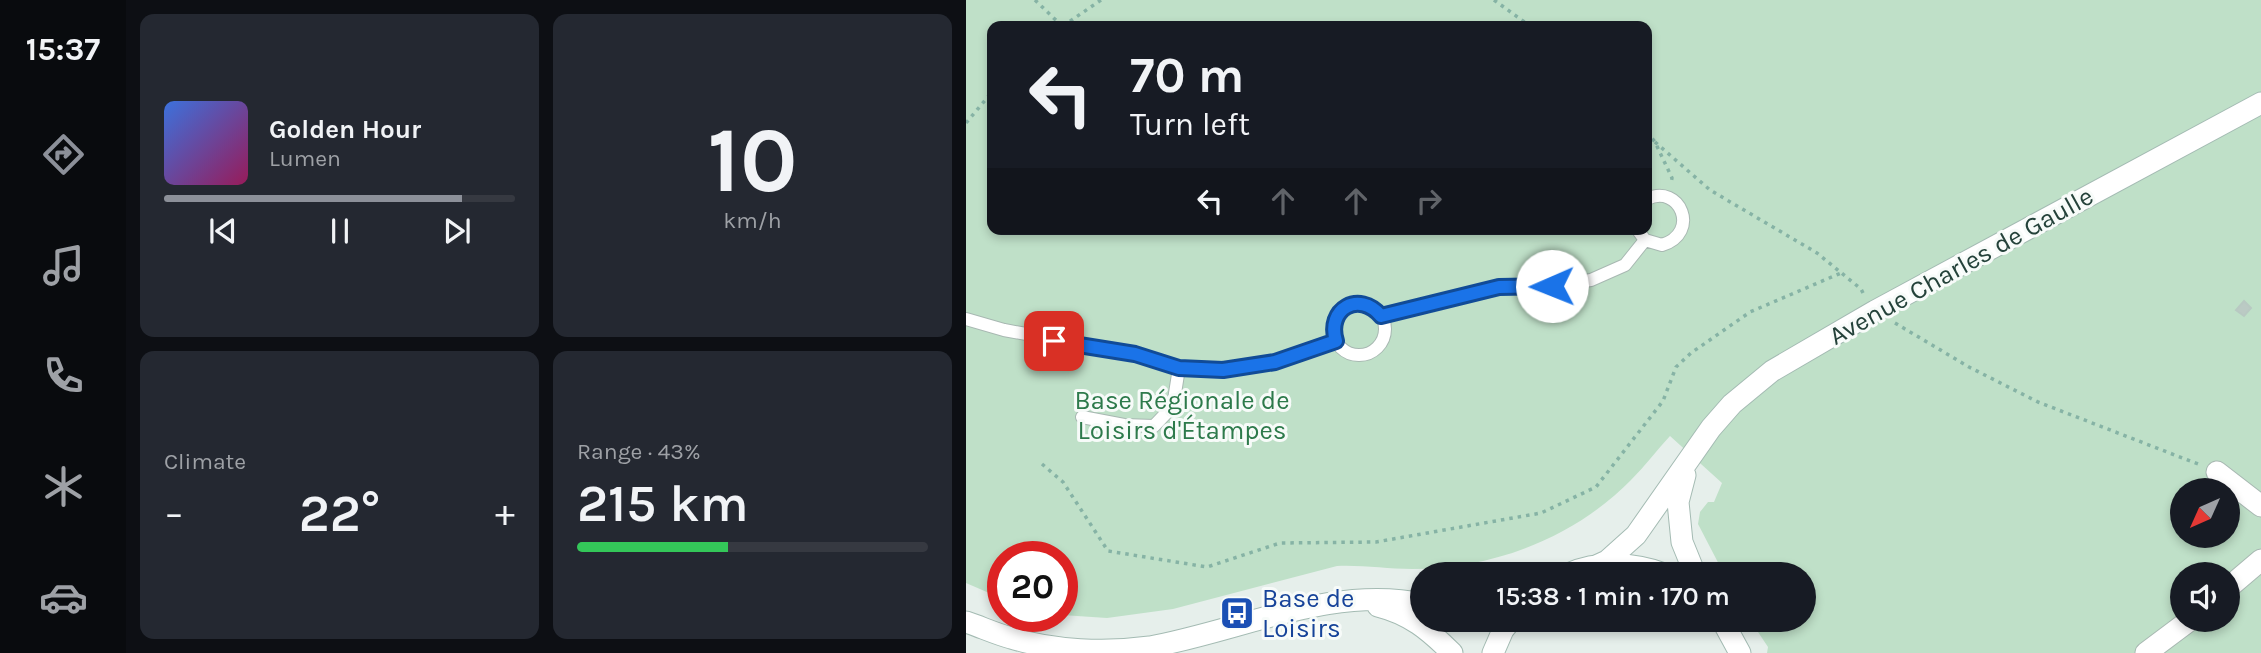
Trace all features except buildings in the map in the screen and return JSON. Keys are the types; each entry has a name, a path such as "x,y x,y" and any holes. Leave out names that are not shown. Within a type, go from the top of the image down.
{"main road":[{"name":"Avenue Charles de Gaulle","path":"1605,562 1636,535 1732,404 1772,371 1875,311 2261,103"},
{"name":"Avenue Charles de Gaulle","path":"1688,463 1678,502 1682,541 1690,562"},
{"path":"2217,472 2261,506"},
{"path":"2240,578 2261,560"},
{"path":"966,622 1012,638 1068,649 1116,650 1148,648 1236,628 1305,607 1356,600 1410,601"},
{"path":"1356,600 1396,610 1427,628 1452,653"},
{"path":"1493,653 1502,632"},
{"path":"1729,632 1740,653"},
{"path":"2146,653 2174,632"}],"lane":[{"path":"1381,316 1499,287 1552,286 1591,280 1625,265 1641,235 1653,244 1662,245 1677,237 1683,221 1678,204 1662,196 1652,198"},
{"path":"1350,305 1367,305 1381,316 1384,324 1381,342 1367,354 1349,353 1336,341 1333,324 1342,309 1350,305"},
{"path":"966,319 1004,330 1135,354 1179,368 1223,370 1275,362 1336,341"},
{"path":"1082,417 1124,425 1154,426 1173,406 1179,368"}],"path":[{"path":"1035,0 1058,21"},
{"path":"1070,21 1101,0"},
{"path":"1494,0 1523,21"},
{"path":"966,123 987,98"},
{"path":"1652,138 1710,190 1817,253 1861,289 1875,311 1969,367 2038,402 2217,472"},
{"path":"1655,142 1672,177 1671,199"},
{"path":"1042,464 1063,482 1108,551 1207,567 1280,543 1376,542 1541,513 1596,487 1663,401 1676,367 1691,353 1750,312 1841,273"}],"green space":[{"name":"Base Régionale de Loisirs d'Étampes","path":"966,0 2261,0 2261,653 1767,653 1768,647 1758,632 1816,632 1816,562 1718,562 1698,524 1700,512 1708,502 1714,502 1722,483 1670,436 1631,480 1584,518 1558,534 1502,556 1476,562 1410,562 1410,569 1337,566 1173,609 1107,618 1078,616 1078,541 987,541 987,592 966,583"}],"place":[{"name":"Base de Loisirs","path":"1237,613"}],"route":[{"path":"1054,341 1135,354 1179,368 1223,370 1275,362 1336,341 1333,324 1342,309 1350,305 1367,305 1381,316 1499,287 1552,286"}]}
